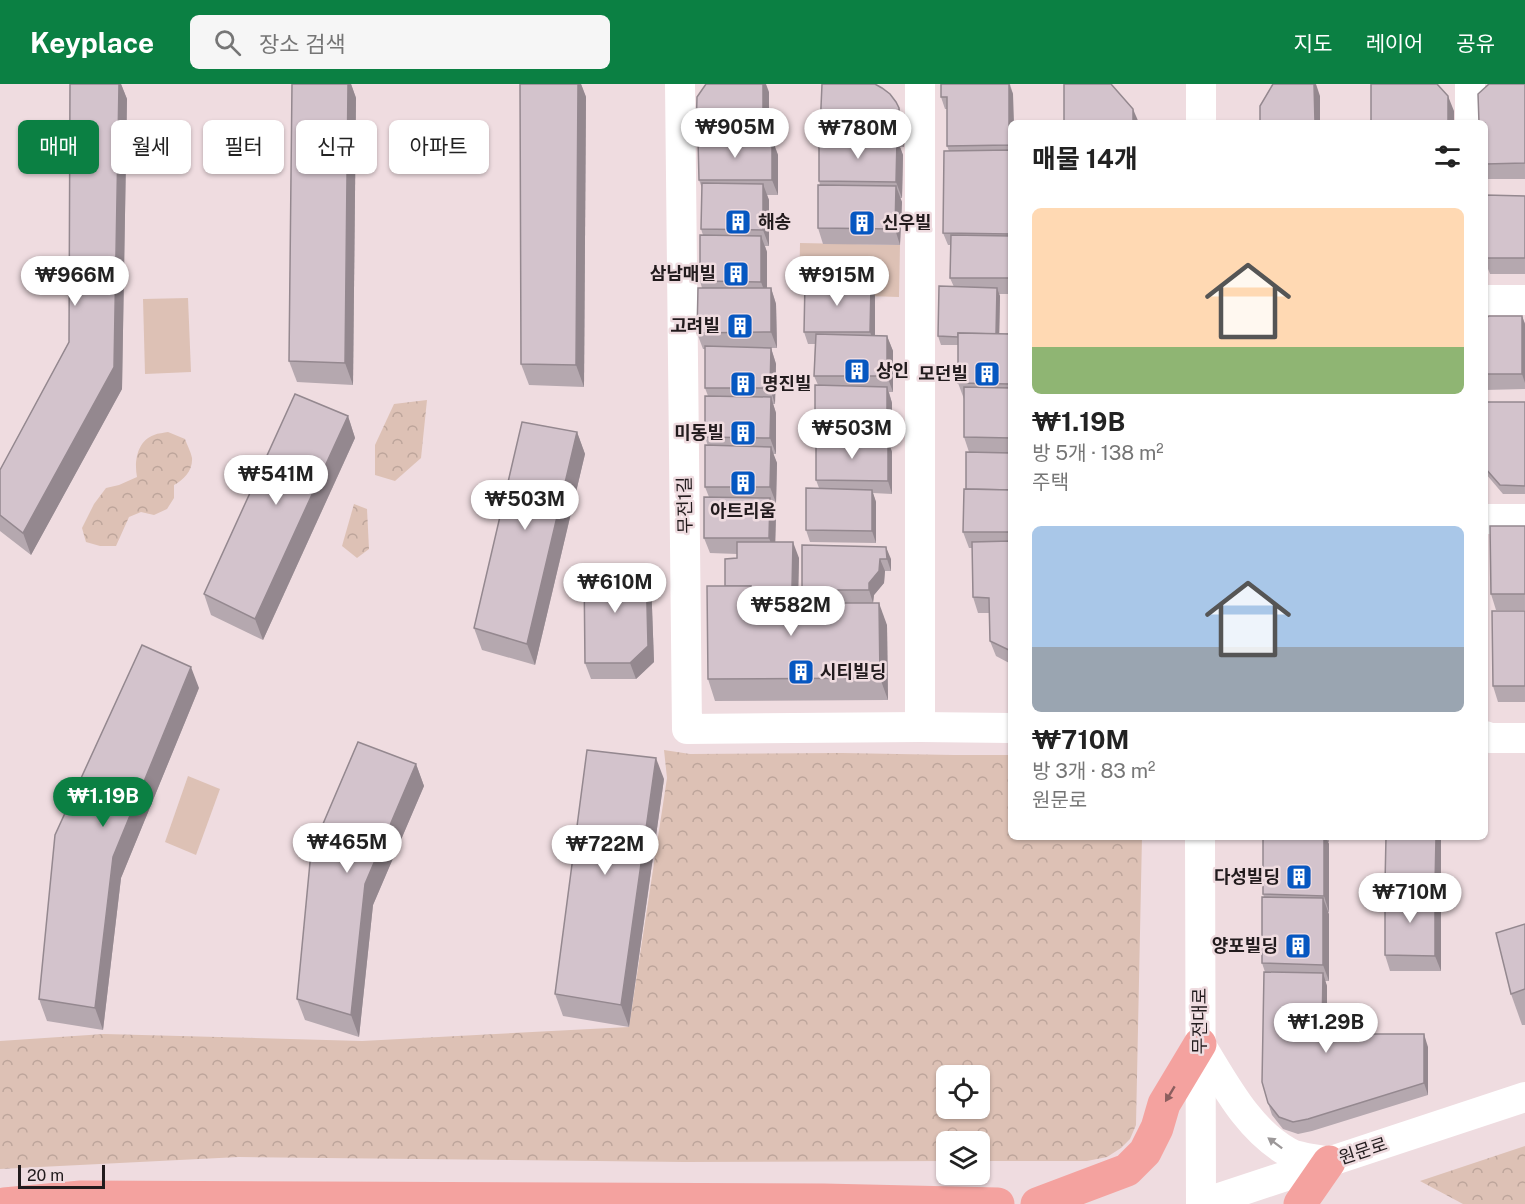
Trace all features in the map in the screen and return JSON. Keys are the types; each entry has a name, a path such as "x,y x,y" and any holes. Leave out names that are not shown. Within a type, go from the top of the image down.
{"main road":[{"path":"1037,1204 1126,1170 1133,1164 1145,1152 1164,1104 1200,1044"},
{"path":"1300,1204 1329,1162"},
{"path":"4,1204 81,1197 824,1200 998,1204"}],"street":[{"name":"무전1길","path":"680,84 687,729 1008,728"},
{"path":"920,84 920,727"},
{"path":"1201,84 1201,120"},
{"path":"1470,84 1470,120"},
{"path":"1488,300 1525,300"},
{"path":"1488,519 1525,519"},
{"path":"1488,737 1525,738"},
{"name":"무전대로","path":"1200,840 1201,1204"},
{"path":"1200,1044 1257,1129 1289,1153 1329,1162"},
{"name":"원문로","path":"1201,1204 1525,1097"}],"green space":[{"path":"800,243 900,245 899,297 799,294"},
{"path":"188,298 191,372 145,374 143,299"},
{"path":"427,400 421,458 395,481 375,475 375,445 394,404"},
{"path":"168,432 185,439 192,458 187,474 174,485 174,498 167,509 154,515 141,512 129,517 116,546 100,546 86,542 82,528 94,504 106,488 137,477 136,465 140,447 148,438"},
{"path":"354,504 367,509 369,549 357,558 342,546"},
{"path":"664,750 690,754 1008,755 1008,840 1142,840 1136,1125 1130,1139 1107,1157 1087,1161 990,1161 990,1131 936,1131 936,1161 684,1162 239,1157 0,1169 0,1041 104,1034 362,1041 629,1027 667,778"},
{"path":"188,776 220,789 196,855 165,842"},
{"path":"1525,1146 1525,1204 1463,1204 1420,1181"}],"building":[{"path":"70,84 119,84 118,120 111,120 111,174 117,174 114,367 23,533 0,515 0,470 69,342 70,174 99,174 99,120 70,120"},
{"path":"292,84 348,84 348,120 296,120 296,174 347,174 345,363 289,361"},
{"path":"520,84 578,84 576,365 521,364"},
{"path":"706,84 763,84 763,132 696,133 697,97"},
{"path":"822,84 875,84 882,88 890,94 899,108 899,131 820,130"},
{"path":"941,84 1009,84 1008,145 947,146 947,97 941,97"},
{"path":"1064,84 1111,84 1133,109 1133,120 1064,120"},
{"path":"1273,84 1314,84 1315,120 1260,120 1260,106"},
{"path":"1371,84 1437,84 1448,96 1448,120 1371,120"},
{"path":"1489,84 1525,84 1525,163 1488,164 1488,120 1479,120 1478,94"},
{"path":"819,138 897,139 896,182 819,181"},
{"path":"698,139 772,139 772,180 699,180"},
{"path":"1008,150 1008,234 943,233 944,151"},
{"path":"702,183 763,184 763,230 701,229"},
{"path":"818,185 896,186 895,229 818,228"},
{"path":"1488,195 1525,196 1525,258 1488,258"},
{"path":"700,235 761,236 761,282 700,281"},
{"path":"951,235 1008,236 1008,278 950,278"},
{"path":"805,282 871,284 870,332 804,332"},
{"path":"939,286 997,288 996,334 958,333 958,337 938,336"},
{"path":"698,288 771,288 771,332 697,333"},
{"path":"1522,316 1522,374 1488,374 1488,317"},
{"name":"모던빌","path":"958,333 1008,334 1008,384 958,383"},
{"path":"816,334 887,336 887,376 814,376"},
{"path":"705,346 771,348 770,388 705,388"},
{"path":"815,385 887,387 887,428 815,426"},
{"path":"964,387 1008,388 1008,438 964,437"},
{"path":"295,394 348,416 255,619 204,594"},
{"path":"705,396 771,397 770,438 705,437"},
{"path":"1488,402 1525,402 1525,486 1500,485 1488,471"},
{"path":"522,422 577,432 527,644 474,628"},
{"path":"816,439 888,440 888,481 816,480"},
{"path":"705,445 771,447 770,487 705,487"},
{"path":"966,452 1008,453 1008,490 966,489"},
{"path":"806,488 872,490 872,531 806,530"},
{"path":"964,489 1008,490 1008,532 963,532"},
{"path":"704,497 770,498 769,538 704,538"},
{"path":"1490,526 1525,526 1525,594 1491,594"},
{"path":"1008,541 1008,650 990,641 989,598 973,597 972,542"},
{"path":"737,542 793,542 792,588 752,589 751,586 725,586 725,559 737,558"},
{"path":"802,545 886,547 887,559 880,559 879,571 869,583 869,590 802,590"},
{"path":"646,565 648,646 630,663 585,663 584,567"},
{"name":"시티빌딩","path":"707,586 751,586 751,623 774,622 773,590 816,590 816,603 879,603 880,678 708,679"},
{"path":"1492,611 1525,611 1525,686 1493,686"},
{"path":"142,645 191,667 113,857 95,1008 39,999 55,835"},
{"path":"358,742 416,764 365,884 351,1015 297,999 311,852"},
{"path":"587,750 656,758 621,1005 555,994"},
{"name":"다성빌딩","path":"1263,840 1324,840 1324,896 1263,894"},
{"path":"1386,840 1436,840 1435,885 1385,884"},
{"path":"1385,892 1435,893 1435,956 1385,955"},
{"name":"양포빌딩","path":"1262,897 1323,898 1323,965 1262,963"},
{"path":"1525,924 1525,989 1511,994 1496,933"},
{"path":"1264,972 1323,973 1322,1034 1424,1034 1424,1083 1308,1119 1293,1122 1279,1117 1268,1103 1262,1082"}],"place":[{"name":"해송","path":"738,222"},
{"name":"신우빌","path":"862,223"},
{"name":"삼남매빌","path":"736,274"},
{"name":"고려빌","path":"740,326"},
{"name":"상인","path":"857,371"},
{"name":"모던빌","path":"987,374"},
{"name":"명진빌","path":"743,384"},
{"name":"미동빌","path":"743,433"},
{"name":"아트리움","path":"743,483"},
{"name":"시티빌딩","path":"801,672"},
{"name":"다성빌딩","path":"1299,877"},
{"name":"양포빌딩","path":"1298,946"}]}
